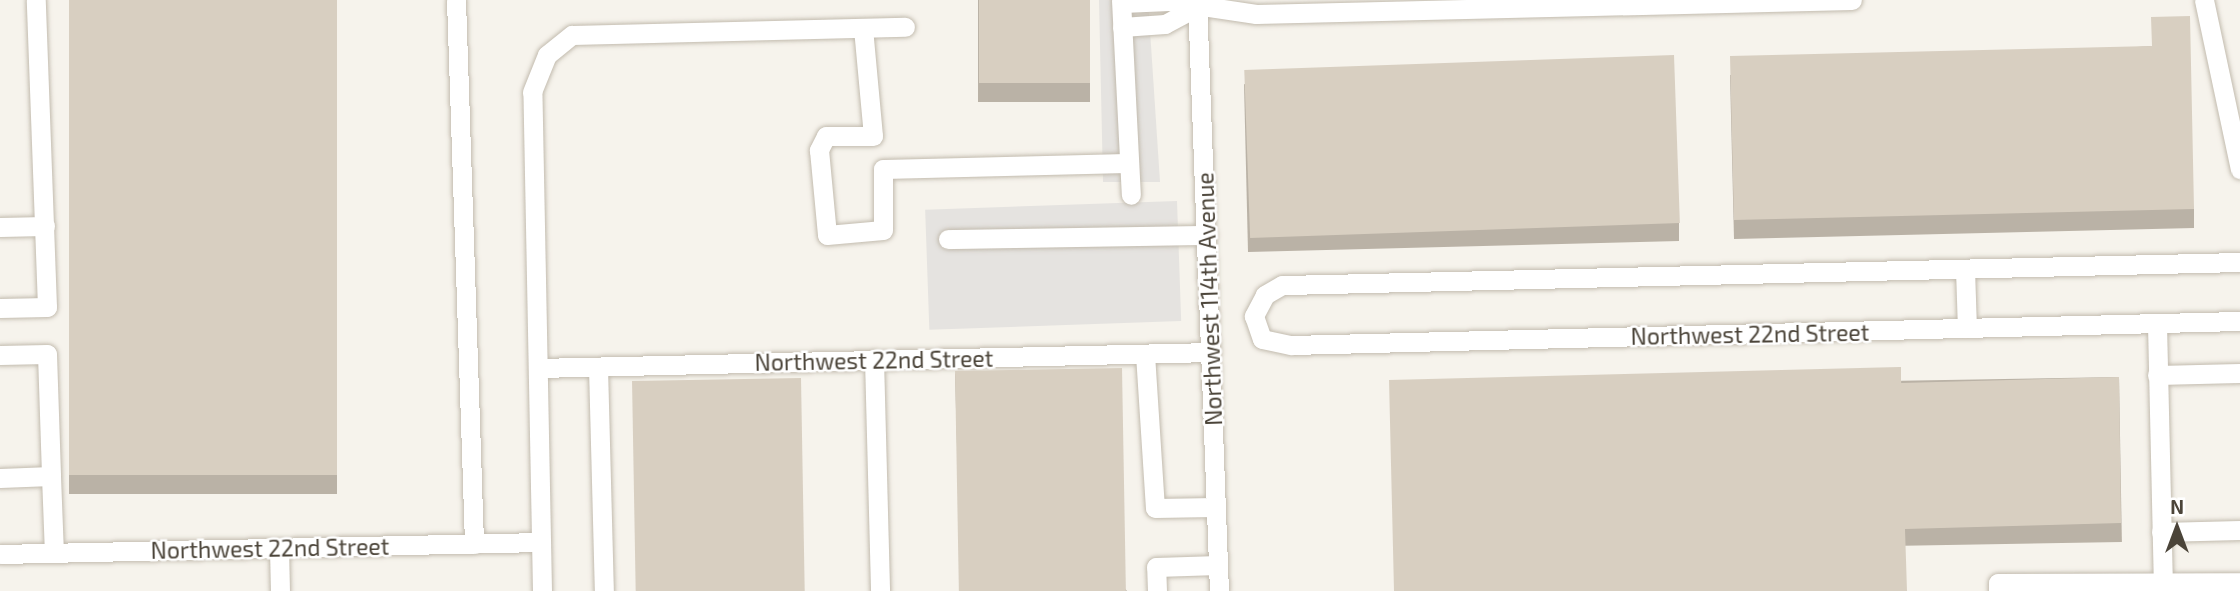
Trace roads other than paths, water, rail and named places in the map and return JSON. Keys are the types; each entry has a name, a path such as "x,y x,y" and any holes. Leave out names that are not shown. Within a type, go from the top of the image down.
{"street":[{"path":"0,308 47,307 36,0"},
{"path":"456,0 474,544"},
{"path":"1131,195 1127,163 1121,1 1201,2 1256,14 1852,0"},
{"path":"2204,0 2240,169"},
{"path":"1122,27 1165,24 1201,2"},
{"name":"Northwest 114th Avenue","path":"1201,2 1219,591"},
{"path":"542,591 532,92 547,55 572,35 905,27"},
{"path":"863,28 873,136"},
{"path":"825,136 873,136 881,142 883,230 827,235 819,150 825,136"},
{"path":"883,169 1127,163"},
{"path":"0,227 45,226"},
{"path":"948,239 1207,235"},
{"path":"1967,328 1965,270 2240,262"},
{"name":"Northwest 22nd Street","path":"1965,270 1282,285 1265,295 1254,311 1254,327 1262,340 1309,345 2240,321"},
{"path":"2157,324 2163,587"},
{"name":"Northwest 22nd Street","path":"538,368 1211,352"},
{"path":"0,355 47,354 54,553"},
{"path":"1145,354 1154,508 1215,507"},
{"path":"874,359 880,591"},
{"path":"598,367 604,591"},
{"path":"2157,374 2240,373"},
{"path":"0,478 51,476"},
{"path":"2161,532 2240,530"},
{"name":"Northwest 22nd Street","path":"0,554 540,542"},
{"path":"279,548 280,591"},
{"path":"1157,591 1156,566 1218,565"},
{"path":"1998,591 1998,583 2163,587 2240,582"}]}
